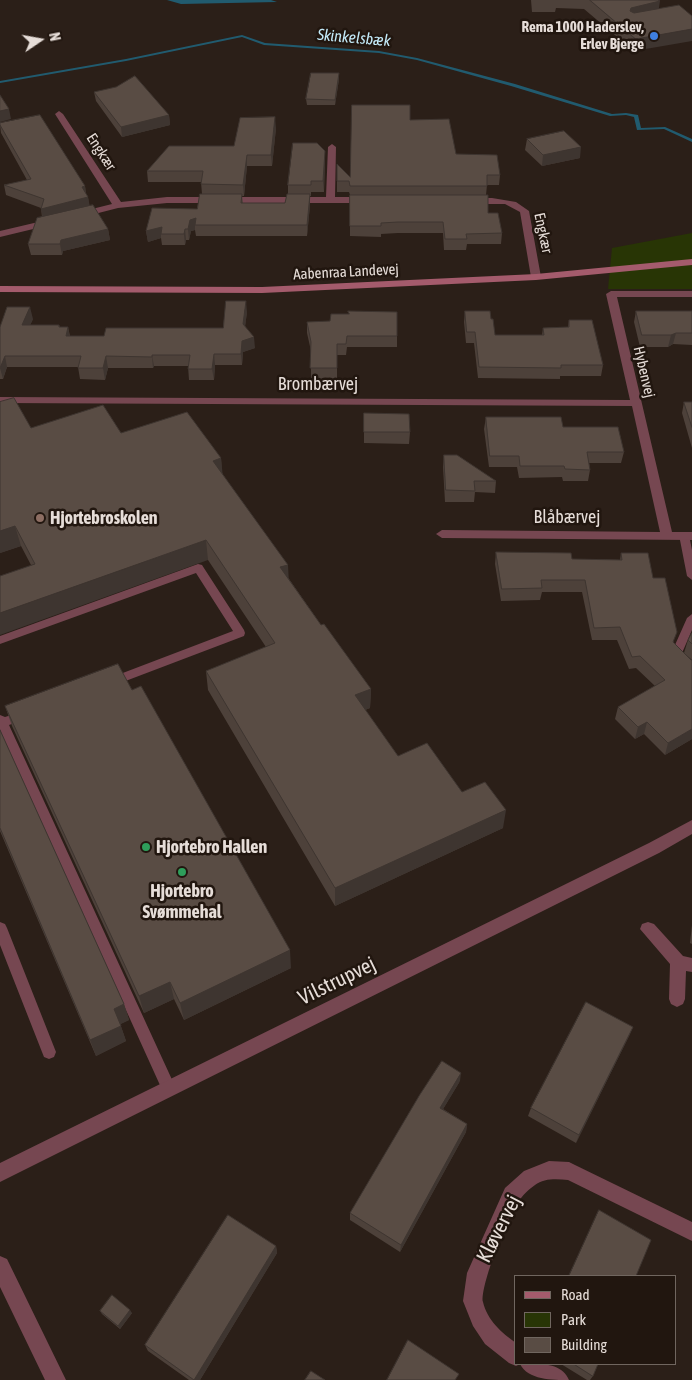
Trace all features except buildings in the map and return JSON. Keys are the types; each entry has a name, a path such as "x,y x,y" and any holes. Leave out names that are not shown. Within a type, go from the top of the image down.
{"main road":[{"name":"Aabenraa Landevej","path":"0,289 262,290 536,277 692,262"}],"street":[{"name":"Engkær","path":"59,114 118,205"},
{"path":"330,200 332,146"},
{"path":"0,234 118,205 167,200 379,200"},
{"name":"Engkær","path":"456,201 505,201 518,204 524,211 536,277"},
{"name":"Hybenvej","path":"667,535 611,294 692,294"},
{"name":"Brombærvej","path":"0,400 636,402"},
{"name":"Blåbærvej","path":"442,534 688,535"},
{"name":"Vilstrupvej","path":"0,1173 654,848 692,826"},
{"path":"648,929 685,964 677,999"},
{"name":"Kløvervej","path":"514,1354 492,1337 480,1319 473,1301 477,1273 508,1203 512,1195 530,1176 549,1170 569,1171 692,1232"},
{"path":"0,1266 37,1345 56,1380"},
{"path":"532,1365 559,1380"}],"lane":[{"path":"688,535 692,576"},
{"path":"0,640 198,568 240,633 102,685"},
{"path":"692,618 676,654 692,668"},
{"path":"38,709 1,721 169,1089"},
{"path":"0,928 49,1052"}],"green space":[{"path":"692,233 692,289 608,289 612,248"}],"water":[{"path":"167,0 271,0 277,2 181,4"}],"waterway":[{"name":"Skinkelsbæk","path":"0,82 126,60 242,36 264,44 379,52 417,59 513,85 612,115 626,114 636,116 639,129 665,128 692,141"}],"place":[{"name":"Rema 1000 Haderslev, Erlev Bjerge","path":"654,36"},
{"name":"Hjortebroskolen","path":"40,518"},
{"name":"Hjortebro Hallen","path":"146,847"},
{"name":"Hjortebro Svømmehal","path":"182,872"}]}
